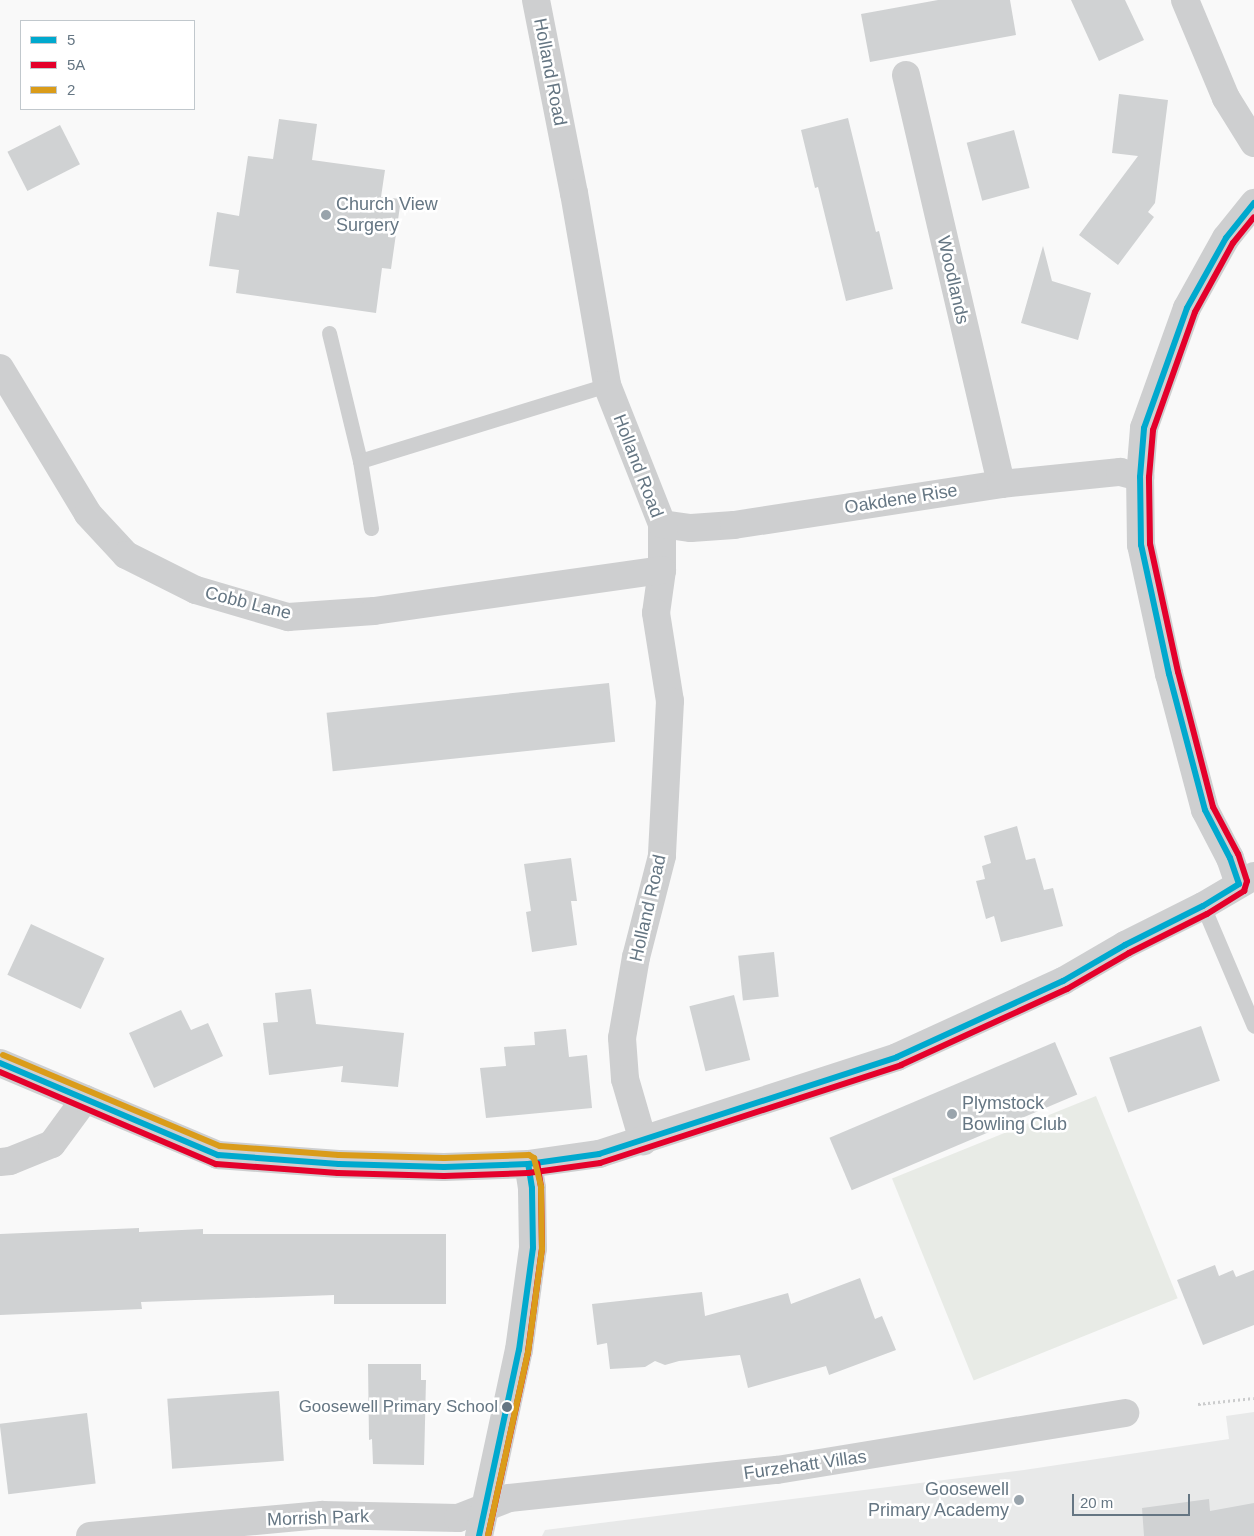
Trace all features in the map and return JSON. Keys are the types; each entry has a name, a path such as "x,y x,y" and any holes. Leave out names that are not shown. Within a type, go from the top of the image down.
{"street":[{"name":"Holland Road","path":"536,0 574,193 607,384 662,524 662,570 656,613 670,701 662,856 636,957 622,1038 625,1079 643,1141"},
{"path":"1185,0 1226,98 1254,143"},
{"name":"Woodlands","path":"906,75 1001,484"},
{"path":"0,1063 218,1155 339,1164 425,1167 528,1164 599,1154 897,1057 1063,981 1124,945 1203,906 1247,880 1230,858 1205,810 1169,674 1141,545 1140,477 1144,428 1187,308 1226,238 1254,203"},
{"name":"Cobb Lane","path":"0,368 88,514 126,555 196,590 288,616 374,611 662,570"},
{"name":"Oakdene Rise","path":"662,524 691,528 734,525 1001,484 1120,472 1140,477"},
{"path":"0,1162 10,1161 52,1144 85,1099"},
{"path":"479,1536 519,1350 533,1248 532,1188 528,1164"},
{"name":"Furzehatt Villas","path":"484,1507 509,1498 777,1470 1125,1413"},
{"name":"Morrish Park","path":"90,1536 322,1515 458,1518 484,1507"}],"lane":[{"path":"329,333 360,461 371,528"},
{"path":"360,461 607,384"},
{"path":"1203,906 1254,1026"}],"path":[{"path":"1198,1404 1254,1398"}],"shaded area":[{"path":"1096,1096 1178,1298 974,1381 892,1178"},
{"name":"Goosewell Primary Academy","path":"1254,1412 1254,1536 542,1536 545,1530 1024,1470 1229,1439 1226,1416"}],"building":[{"path":"938,0 1010,0 1016,35 870,62 861,14"},
{"path":"1071,0 1125,0 1144,40 1099,61"},
{"path":"1119,94 1168,100 1155,203 1148,212 1154,217 1118,265 1079,235 1138,156 1112,153"},
{"path":"848,118 876,232 879,231 893,289 846,301 818,187 815,188 801,130"},
{"name":"Church View Surgery","path":"279,119 317,124 312,160 385,170 381,197 401,199 391,269 382,268 376,313 236,293 239,270 209,266 217,212 239,216 248,156 273,159"},
{"path":"60,125 80,164 27,191 7,152"},
{"path":"1014,130 1030,188 982,201 967,143"},
{"path":"1043,246 1052,281 1091,293 1078,340 1021,323"},
{"path":"609,683 615,742 333,771 327,713"},
{"path":"1017,826 1026,860 1035,858 1044,890 1053,888 1063,926 1001,942 994,916 986,919 976,881 985,879 982,866 991,863 984,836"},
{"path":"571,858 577,901 571,901 577,945 532,952 526,912 531,911 524,864"},
{"path":"31,924 104,958 81,1009 7,975"},
{"path":"774,952 779,997 743,1001 738,956"},
{"path":"311,989 316,1024 404,1033 398,1087 341,1082 343,1066 269,1075 263,1023 278,1022 275,993"},
{"path":"734,995 750,1060 706,1071 689,1006"},
{"path":"181,1010 191,1030 208,1023 223,1056 154,1088 129,1033"},
{"path":"1201,1026 1220,1081 1128,1112 1109,1058"},
{"path":"566,1029 569,1057 587,1055 592,1108 486,1118 480,1068 506,1066 504,1047 535,1045 534,1032"},
{"name":"Plymstock Bowling Club","path":"1055,1042 1077,1094 852,1190 829,1138"},
{"path":"139,1228 139,1232 203,1229 203,1234 446,1234 446,1304 334,1304 334,1295 141,1302 142,1309 0,1315 0,1234"},
{"path":"1215,1265 1219,1276 1233,1270 1236,1277 1254,1270 1254,1325 1203,1345 1177,1280"},
{"path":"860,1278 875,1319 882,1316 896,1350 829,1375 826,1366 748,1388 740,1355 679,1361 665,1365 655,1361 645,1367 610,1369 607,1343 597,1345 592,1304 702,1292 705,1316 788,1293 791,1304"},
{"path":"368,1364 421,1364 421,1380 426,1380 424,1465 373,1464 372,1439 369,1440"},
{"path":"279,1391 284,1461 172,1469 167,1399"},
{"path":"87,1413 96,1483 8,1494 0,1424"},
{"path":"1209,1499 1210,1511 1254,1503 1254,1536 1144,1536 1142,1508"}],"transit line":[{"name":"5","path":"0,1063 218,1155 339,1164 444,1167 528,1164 599,1154 897,1057 1063,981 1125,945 1203,906 1239,884 1230,858 1205,810 1169,674 1141,545 1140,477 1144,428 1187,308 1226,238 1254,203"},
{"name":"5A","path":"0,1072 216,1164 338,1173 444,1176 528,1173 600,1163 901,1065 1067,989 1129,953 1207,914 1244,891 1247,881 1238,854 1213,807 1178,672 1150,544 1149,477 1153,430 1195,312 1233,243 1254,217"},
{"name":"2","path":"3,1055 220,1146 339,1155 444,1158 529,1155 534,1158 541,1187 542,1249 528,1352 488,1536"},
{"name":"5A","path":"488,1536 528,1352 542,1249 541,1187 537,1163"},
{"name":"5","path":"479,1536 519,1350 533,1248 532,1188 528,1164"}],"place":[{"name":"Church View Surgery","path":"326,215"},
{"name":"Plymstock Bowling Club","path":"952,1114"},
{"name":"Goosewell Primary School","path":"507,1407"},
{"name":"Goosewell Primary Academy","path":"1019,1500"}]}
